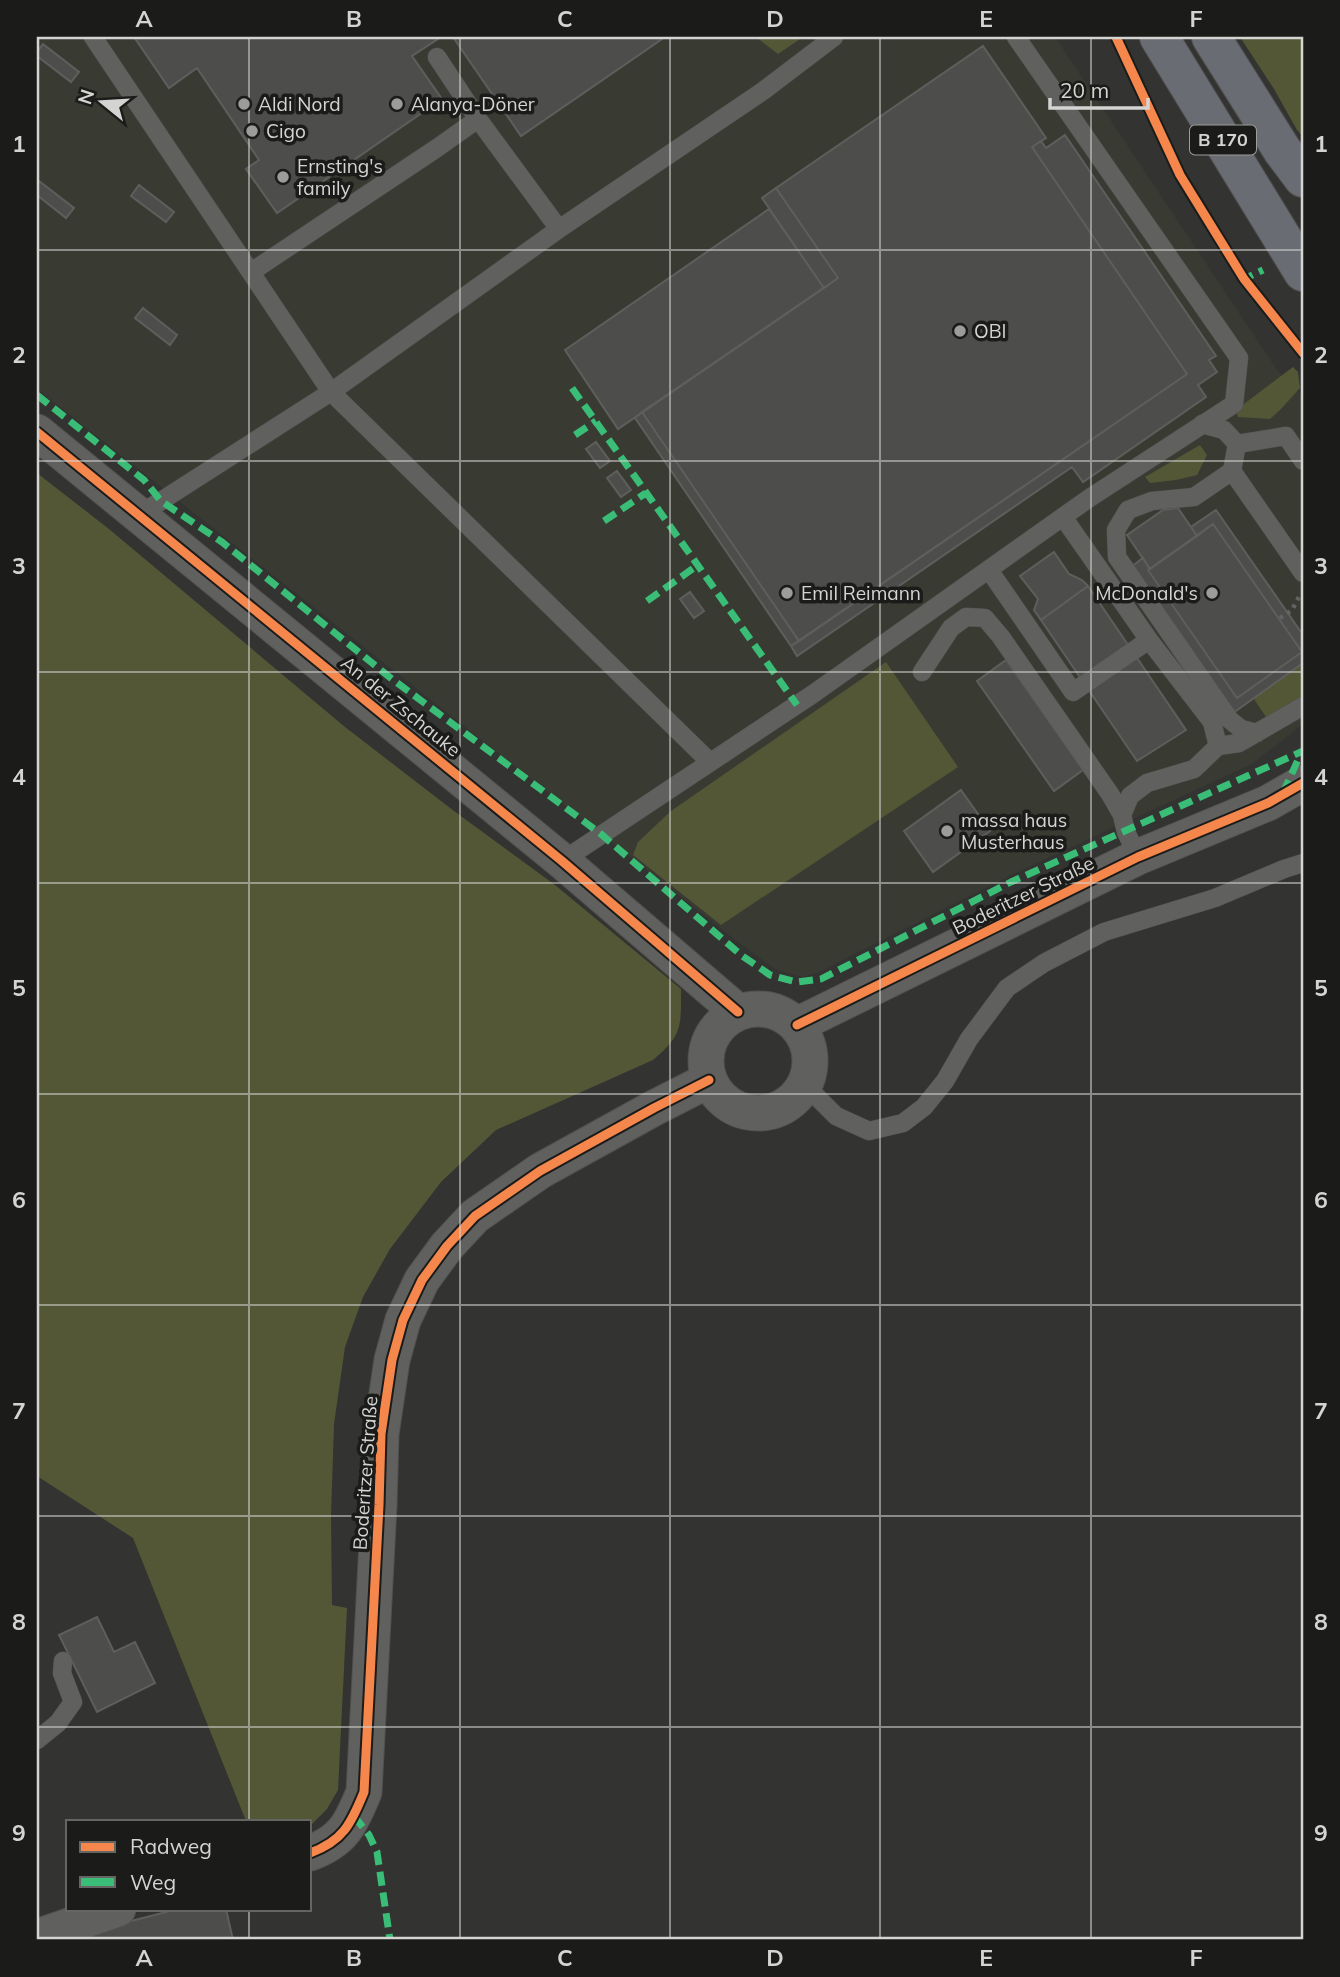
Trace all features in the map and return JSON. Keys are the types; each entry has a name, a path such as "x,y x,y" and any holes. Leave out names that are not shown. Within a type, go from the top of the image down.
{"main road":[{"name":"B 170","path":"1159,37 1303,272"},
{"name":"B 170","path":"1211,37 1282,150 1303,178"}],"street":[{"name":"An der Zschauke","path":"37,432 562,860 738,1012"},
{"name":"Boderitzer Straße","path":"797,1025 1138,857 1268,803 1303,783"},
{"name":"Boderitzer Straße","path":"1268,803 1303,796"},
{"path":"759,1008 780,1013 797,1025 808,1043 810,1065 805,1085 792,1101 774,1111 754,1113 735,1108 720,1096 709,1080 706,1061 709,1042 721,1024 738,1012 759,1008"},
{"name":"Boderitzer Straße","path":"312,1852 340,1837 354,1816 364,1792 379,1504 380,1434 392,1360 403,1320 422,1280 447,1246 475,1216 540,1171 709,1080"},
{"path":"37,1937 115,1910"}],"lane":[{"path":"93,37 331,392 710,762"},
{"path":"139,514 331,392 559,229 763,91 834,37"},
{"path":"562,860 824,686 1063,517 1234,404 1239,358 1016,37"},
{"path":"437,57 478,119 559,229"},
{"path":"251,272 478,119"},
{"path":"1202,424 1224,430 1237,444"},
{"path":"1237,444 1286,436 1303,461"},
{"path":"1237,444 1232,471 1194,497 1152,501 1128,510 1116,530 1117,557 1230,720 1241,729 1257,733"},
{"path":"1232,471 1303,573"},
{"path":"1063,517 1149,640 1212,722 1218,746"},
{"path":"989,570 1073,692 1149,640"},
{"path":"922,672 951,628 966,617 985,618 1110,794 1122,815 1126,832 1138,857"},
{"path":"1122,815 1130,796 1147,783 1194,769 1218,746 1239,743 1303,706"},
{"path":"805,1085 835,1116 869,1131 903,1122 924,1107 945,1081 969,1039 1007,988 1044,963 1104,932 1216,898 1303,863"},
{"path":"37,1740 58,1723 73,1702 62,1673 63,1661"}],"path":[{"path":"1280,618 1292,610 1303,588"}],"shaded area":[{"path":"37,37 1055,37 1277,370 1303,396 1303,724 1252,764 1015,873 819,972 802,977 775,969 37,389"}],"green space":[{"path":"756,37 803,37 778,54"},
{"path":"1240,37 1303,37 1303,137 1297,130"},
{"path":"1293,367 1298,372 1300,388 1280,410 1270,419 1238,417 1236,410"},
{"path":"1200,445 1207,455 1197,475 1150,483 1145,477"},
{"path":"37,473 109,529 345,727 555,885 681,989 681,1012 675,1036 653,1060 496,1130 441,1182 390,1249 363,1297 345,1347 334,1424 332,1605 347,1608 338,1790 327,1809 312,1824 312,1820 246,1820 133,1538 37,1476"},
{"path":"1302,652 1303,695 1268,720 1248,690"},
{"path":"886,662 958,767 721,925 633,855 638,842 671,811"}],"building":[{"path":"134,37 441,37 412,56 442,99 277,213 246,169 259,160 197,68 169,88"},
{"path":"453,37 665,37 521,136"},
{"path":"43,44 79,72 71,82 37,56"},
{"name":"OBI","path":"983,46 1046,138 1032,147 1187,374 799,641 642,412 838,278 776,188"},
{"path":"1065,135 1216,356 1209,360 1217,372 1198,385 1206,397 1083,482 1072,467 797,656 791,646 1187,374 1032,147 1041,141 1046,148"},
{"path":"39,181 74,208 66,218 37,195"},
{"path":"139,185 174,212 166,222 131,196"},
{"path":"776,188 838,278 824,288 762,198"},
{"path":"769,209 824,288 618,429 565,350"},
{"path":"143,308 177,335 170,345 135,318"},
{"path":"642,412 799,641 791,646 635,418"},
{"path":"596,442 610,461 600,468 586,449"},
{"path":"617,471 631,490 621,497 607,478"},
{"path":"1178,508 1197,536 1150,569 1127,535 1163,510"},
{"path":"1216,510 1303,635 1303,663 1233,713 1131,567 1143,558 1150,569 1148,570 1237,698 1302,652 1213,524 1197,536 1191,527"},
{"name":"McDonald's","path":"1213,524 1302,652 1237,698 1148,570"},
{"path":"1054,552 1069,574 1088,586 1041,620 1034,610 1038,599 1020,576"},
{"path":"1088,586 1186,730 1137,761 1041,620"},
{"path":"690,592 704,611 694,618 680,599"},
{"path":"1006,660 1083,770 1054,791 977,681"},
{"name":"massa haus Musterhaus","path":"961,790 990,831 933,872 904,831"},
{"path":"97,1617 114,1652 135,1642 155,1683 97,1712 59,1635"},
{"path":"174,1910 226,1910 233,1940 81,1940 80,1934"}],"marked path":[{"path":"1246,283 1244,279 1263,270"},
{"path":"572,388 797,705"},
{"path":"37,395 144,480 161,501 222,542 392,679 601,834 741,955 770,975 797,982 821,979 1011,882 1303,751"},
{"path":"575,435 596,421"},
{"path":"604,521 646,493"},
{"path":"647,601 698,565"},
{"path":"1283,793 1302,751"},
{"path":"354,1816 369,1835 377,1852 390,1940"}],"cycle path":[{"path":"1116,37 1180,175 1244,279 1303,353"},
{"path":"37,432 562,861 738,1012"},
{"path":"797,1025 1138,857 1268,803 1303,783"},
{"path":"312,1852 338,1837 350,1822 364,1792 381,1434 392,1360 403,1320 422,1280 447,1246 475,1216 540,1171 709,1080"}],"place":[{"name":"Aldi Nord","path":"244,104"},
{"name":"Alanya-Döner","path":"397,104"},
{"name":"Cigo","path":"252,131"},
{"name":"Ernsting's family","path":"283,177"},
{"name":"OBI","path":"960,331"},
{"name":"Emil Reimann","path":"787,593"},
{"name":"McDonald's","path":"1212,593"},
{"name":"massa haus Musterhaus","path":"947,831"}]}
